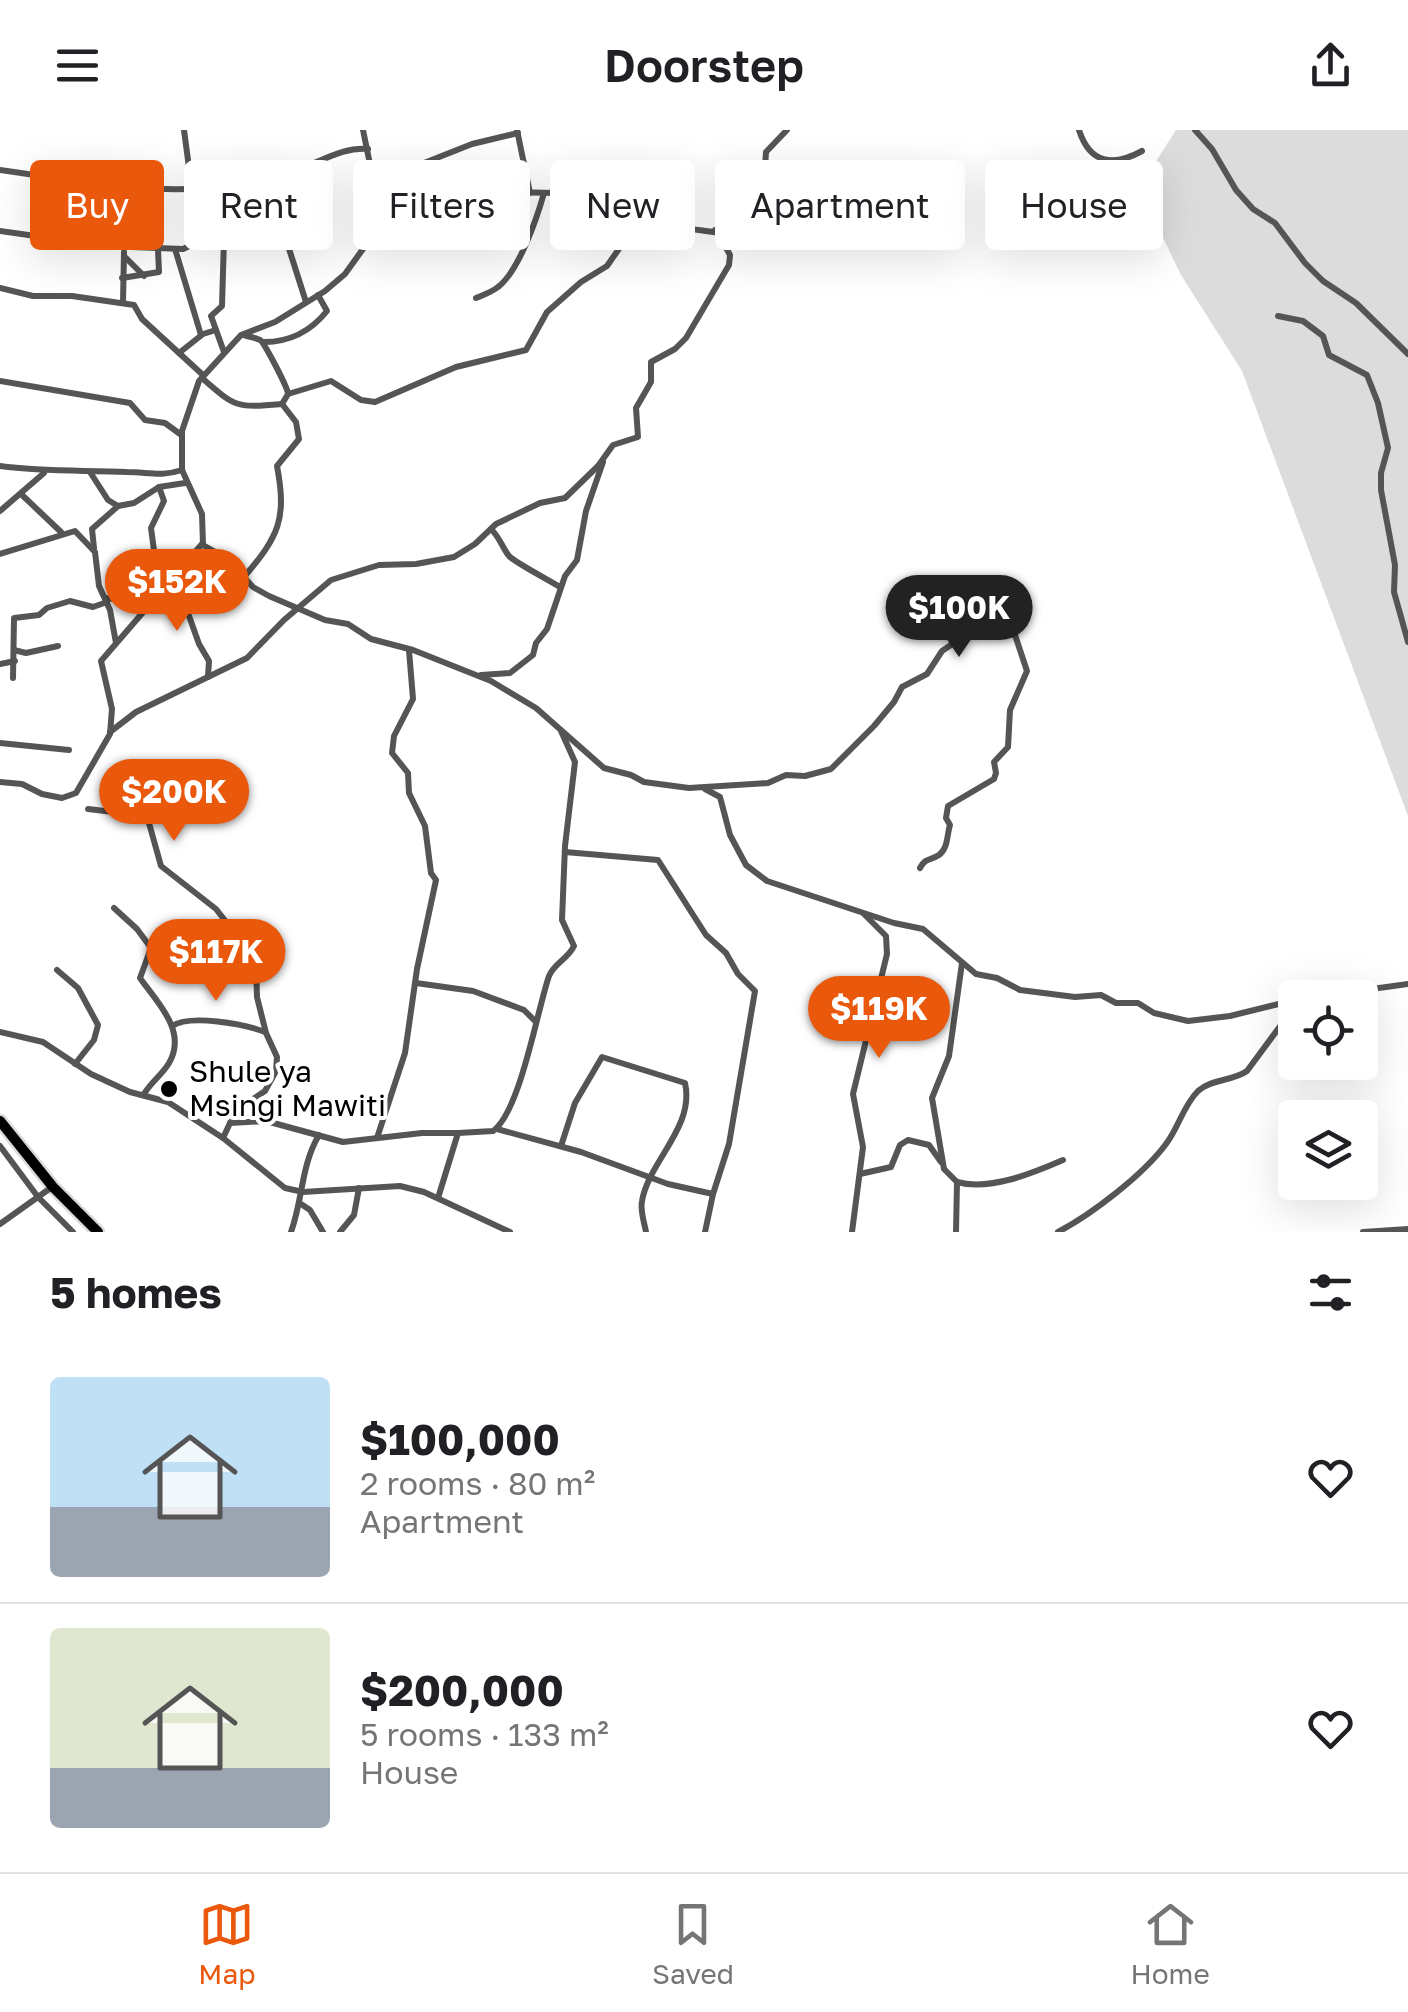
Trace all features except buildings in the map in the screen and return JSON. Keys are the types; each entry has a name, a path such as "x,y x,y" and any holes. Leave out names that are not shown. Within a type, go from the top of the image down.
{"highway":[{"path":"0,1122 53,1187 98,1232"}],"street":[{"path":"184,130 190,160"},
{"path":"364,130 370,160"},
{"path":"695,228 714,231 747,224 762,213 766,154 788,130"},
{"path":"1079,130 1086,148 1096,156 1119,161 1142,151"},
{"path":"1195,130 1252,209 1274,223 1305,264 1356,304 1408,354"},
{"path":"433,160 518,131 524,160"},
{"path":"319,160 368,149"},
{"path":"0,170 30,174"},
{"path":"530,192 550,193"},
{"path":"476,298 496,290 512,270 532,231 544,193"},
{"path":"0,231 30,235"},
{"path":"110,732 136,712 247,658 320,588 346,573 379,565 454,557 490,529 540,503 565,498 615,443 638,437 636,408 651,382 651,362 676,349 686,338 729,265 725,241 714,231"},
{"path":"164,250 184,247"},
{"path":"175,249 201,335"},
{"path":"120,250 123,302"},
{"path":"121,250 144,276"},
{"path":"122,278 160,271 158,250"},
{"path":"224,352 211,316 222,306 226,250"},
{"path":"289,250 306,302"},
{"path":"0,782 22,784 42,794 71,796 84,780 110,732 112,709 100,663 202,544 202,514 182,470 182,434 187,410 203,376 241,335 275,322 318,295 344,274 361,250"},
{"path":"288,394 331,380 361,400 375,402 444,371 524,352 548,312 581,282 607,266 618,250"},
{"path":"0,288 33,296 72,296 134,305 142,318 237,404 252,408 282,404"},
{"path":"241,335 263,342 291,339 312,327 327,308 318,295"},
{"path":"1278,316 1303,321 1324,337 1331,357 1360,370 1370,381 1388,448 1380,473 1381,490 1395,564 1394,592 1408,642"},
{"path":"180,353 201,335 216,330"},
{"path":"263,342 274,369 288,385 282,404"},
{"path":"0,381 130,403 145,420 165,423 182,434"},
{"path":"245,578 278,528 283,497 277,466 282,456 298,443 296,422 282,404"},
{"path":"480,675 510,673 530,660 547,629 560,587 577,560 586,511 604,457"},
{"path":"0,466 45,472 167,475 182,470"},
{"path":"0,511 45,472"},
{"path":"90,472 108,500 118,506"},
{"path":"116,645 99,586 92,528 118,506 134,503 159,487 185,483"},
{"path":"159,487 164,502 151,528 152,540 161,574 178,589 209,660 208,676"},
{"path":"21,494 62,533"},
{"path":"490,529 502,540 510,557 560,587"},
{"path":"0,554 76,530 94,549"},
{"path":"202,544 233,564 264,593 325,620 348,624 371,639 480,675 536,708 608,770 650,784 704,788 768,783 788,775 804,776 832,768 874,726 902,687 927,674 942,651 994,616 1009,616 1027,671 1010,710 1008,748 994,762 994,780 948,806 946,818 950,825 944,850 938,856 926,858 920,868"},
{"path":"178,589 245,578"},
{"path":"14,678 14,618 39,615 67,602 93,606 106,600 150,604"},
{"path":"0,633 13,630"},
{"path":"14,650 26,653 58,646"},
{"path":"377,1138 405,1054 436,879 431,873 426,829 410,793 408,773 392,754 394,736 413,699 409,649"},
{"path":"0,664 14,661"},
{"path":"496,1129 506,1118 550,974 574,946 563,926 565,852 575,762 560,729"},
{"path":"0,744 69,750"},
{"path":"704,788 718,795 732,840 750,869 769,883 923,929 976,974 996,978 1026,992 1101,995 1116,1003 1138,1003 1154,1013 1188,1021 1278,1006"},
{"path":"88,809 147,816 161,866 209,902 256,966 257,997 277,1060 276,1071 264,1091 230,1123 223,1138"},
{"path":"565,852 658,860 706,935 726,953 738,974 755,991 728,1144 705,1232"},
{"path":"114,908 137,929 151,950"},
{"path":"852,1232 864,1147 853,1094 881,985 887,944 882,930 863,914"},
{"path":"144,1094 172,1057 172,1026 156,996 140,978 151,950 160,937 184,947 239,940"},
{"path":"962,963 948,1056 932,1098 946,1172 957,1182 974,1184 1018,1176 1063,1160"},
{"path":"57,970 82,994 98,1026 94,1040 74,1064"},
{"path":"416,983 466,989 524,1010 536,1022"},
{"path":"1378,988 1408,984"},
{"path":"172,1026 181,1021 216,1022 266,1033"},
{"path":"1058,1232 1081,1220 1137,1174 1166,1145 1198,1091 1238,1078 1278,1027"},
{"path":"0,1032 43,1042 74,1064 130,1092 168,1102 223,1138 282,1187 303,1192 400,1186 438,1198 510,1232"},
{"path":"561,1146 575,1103 602,1057 682,1081 687,1088 677,1126 669,1148 650,1178 641,1205 646,1232"},
{"path":"230,1123 266,1121 342,1142 422,1132 496,1129 712,1194"},
{"path":"438,1198 458,1133"},
{"path":"291,1232 301,1204 305,1166 319,1135"},
{"path":"860,1174 891,1167 900,1145 913,1140 929,1145 944,1165"},
{"path":"1,1150 38,1197 74,1232"},
{"path":"956,1232 957,1182"},
{"path":"0,1224 53,1187"},
{"path":"340,1232 354,1215 358,1188"},
{"path":"301,1204 310,1210 323,1232"},
{"path":"1363,1232 1408,1230"}],"shaded area":[{"path":"1176,130 1408,130 1408,816 1242,371 1181,275 1163,238 1163,160 1157,160"}],"place":[{"name":"Shule ya Msingi Mawiti","path":"169,1089"}]}
